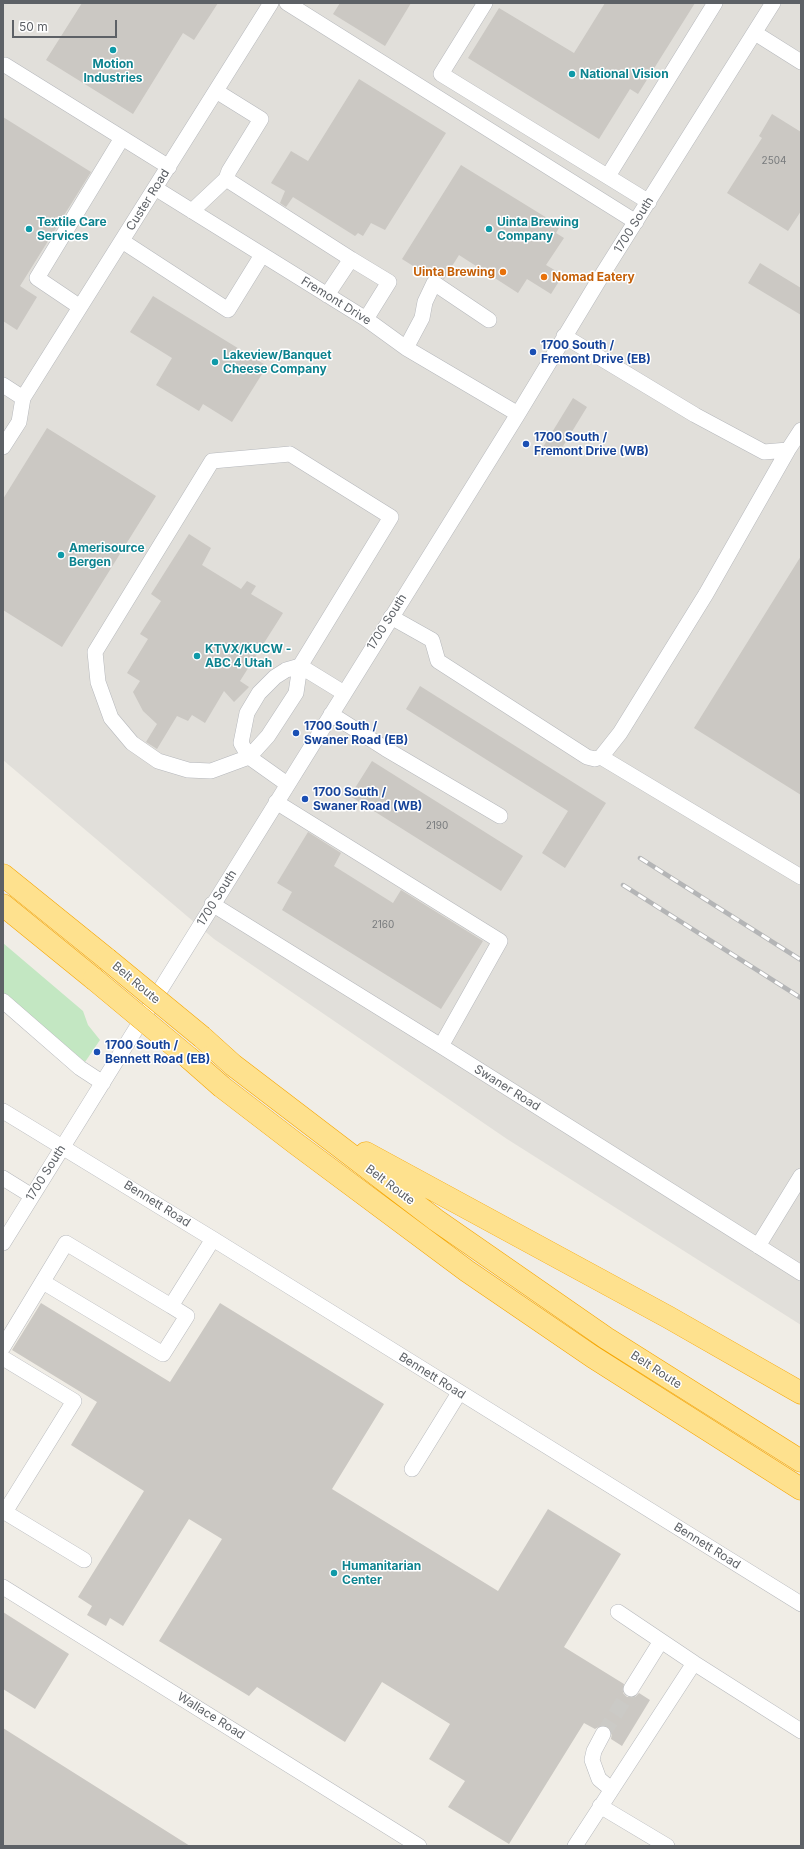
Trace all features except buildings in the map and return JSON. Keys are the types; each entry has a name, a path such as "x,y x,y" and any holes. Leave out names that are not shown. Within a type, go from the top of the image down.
{"highway":[{"name":"Belt Route","path":"3,875 202,1037 233,1065 436,1220 599,1334 801,1461"},
{"name":"Belt Route","path":"3,905 222,1086 295,1143 467,1271 593,1357 798,1488"},
{"path":"304,1119 668,1317 801,1393"}],"street":[{"name":"Custer Road","path":"23,398 271,3"},
{"path":"287,3 636,222"},
{"path":"485,3 441,74 649,202"},
{"path":"608,176 715,3"},
{"name":"1700 South","path":"3,1243 212,904 518,414 564,336 773,3"},
{"path":"755,33 801,62"},
{"path":"5,65 168,167"},
{"path":"192,211 226,179 228,171 261,119 216,91"},
{"path":"80,307 37,278 122,138"},
{"path":"226,179 351,259 390,282 366,320"},
{"name":"Fremont Drive","path":"155,188 327,295 406,348 518,414"},
{"path":"122,241 228,310 262,255"},
{"path":"327,295 351,259"},
{"path":"406,348 422,318 425,302 434,283 489,320"},
{"path":"564,336 695,415 764,452 788,450"},
{"path":"3,447 19,422 23,398 4,386"},
{"path":"391,617 432,640 438,661 587,757 595,759 601,757 620,733 706,594 788,450 801,430"},
{"path":"290,454 391,517 300,666 296,693 268,736 249,757 211,770 188,770 158,761 132,743 111,718 98,682 95,652 212,461 290,454"},
{"path":"287,784 249,757 242,743 247,713 259,693 275,677 286,670 300,666 344,693"},
{"path":"331,714 500,816"},
{"path":"601,757 801,877"},
{"path":"276,802 500,942 442,1046"},
{"name":"Swaner Road","path":"212,904 442,1046 801,1273"},
{"path":"3,1001 80,1068 103,1083"},
{"name":"Bennett Road","path":"3,1111 213,1239 801,1604"},
{"path":"758,1246 801,1176"},
{"path":"3,1178 32,1196"},
{"path":"170,1306 213,1239"},
{"path":"3,1347 42,1282 66,1243 187,1316 163,1354 42,1282"},
{"path":"3,1358 74,1400 4,1511 84,1560"},
{"path":"412,1469 459,1392"},
{"name":"Wallace Road","path":"3,1587 419,1846"},
{"path":"618,1612 801,1732"},
{"path":"632,1689 661,1641"},
{"path":"575,1846 694,1662"},
{"path":"603,1734 594,1750 592,1760 599,1778 611,1789"},
{"path":"600,1806 667,1846"}],"shaded area":[{"path":"3,3 801,3 801,1325 507,1139 214,939 3,760"}],"green space":[{"path":"3,943 83,1011 88,1025 100,1040 85,1062 3,992"}],"tunnel":[{"path":"603,1734 631,1689"}],"railway":[{"path":"640,858 801,960"},
{"path":"623,885 801,998"}],"place":[{"name":"Motion Industries","path":"113,50"},
{"name":"National Vision","path":"572,74"},
{"name":"Textile Care Services","path":"29,229"},
{"name":"Uinta Brewing Company","path":"489,229"},
{"name":"Uinta Brewing","path":"503,272"},
{"name":"Nomad Eatery","path":"544,277"},
{"name":"1700 South / Fremont Drive (EB)","path":"533,352"},
{"name":"Lakeview/Banquet Cheese Company","path":"215,362"},
{"name":"1700 South / Fremont Drive (WB)","path":"526,444"},
{"name":"Amerisource Bergen","path":"61,555"},
{"name":"KTVX/KUCW - ABC 4 Utah","path":"197,656"},
{"name":"1700 South / Swaner Road (EB)","path":"296,733"},
{"name":"1700 South / Swaner Road (WB)","path":"305,799"},
{"name":"1700 South / Bennett Road (EB)","path":"97,1052"},
{"name":"Humanitarian Center","path":"334,1573"}]}
